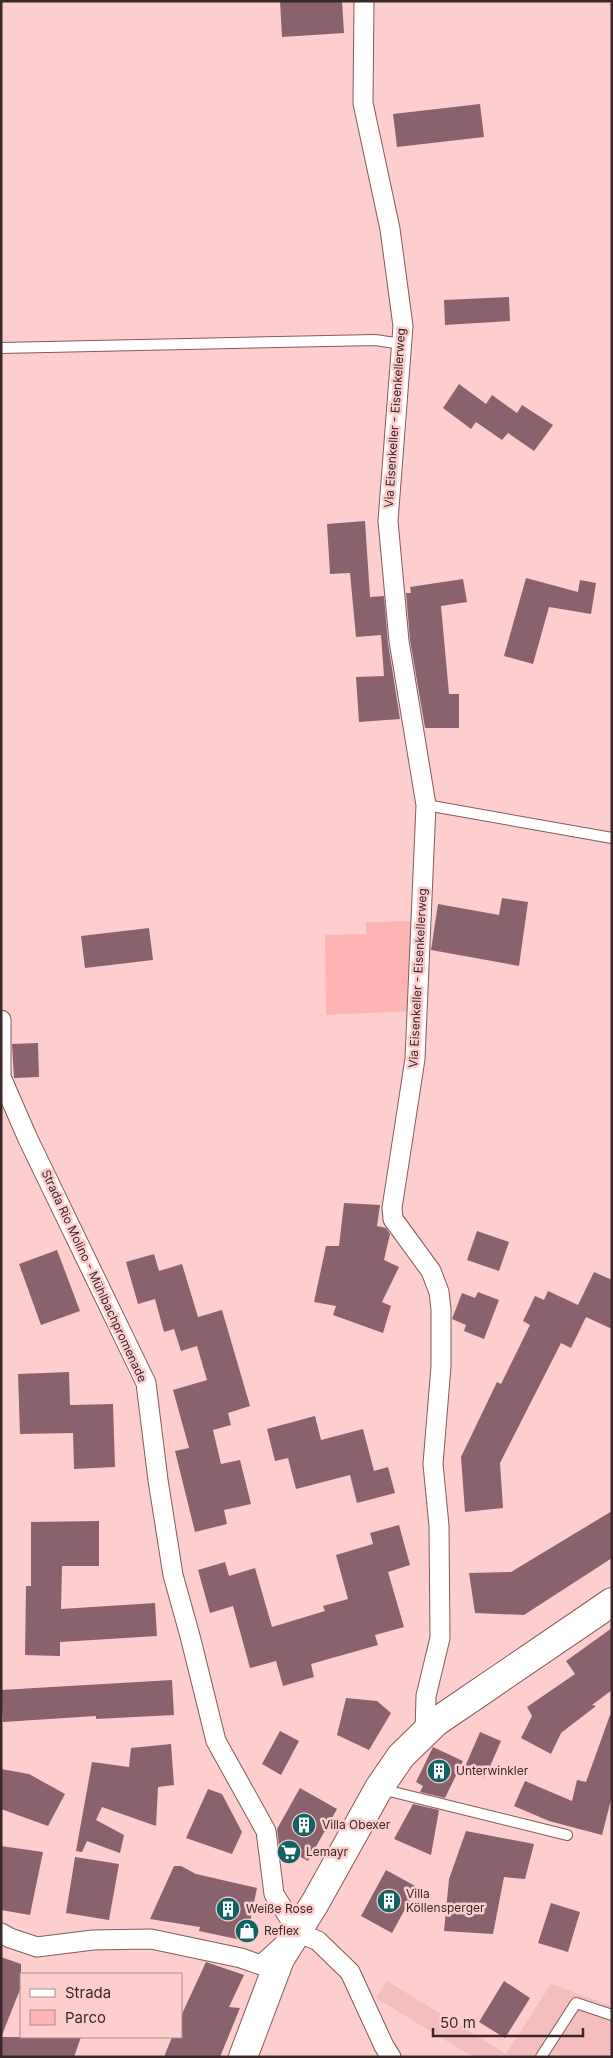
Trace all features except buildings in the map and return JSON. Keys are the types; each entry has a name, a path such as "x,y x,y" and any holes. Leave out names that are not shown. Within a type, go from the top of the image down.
{"main road":[{"path":"243,2057 280,1959 298,1932 379,1788 401,1756 425,1732 466,1700 612,1602"}],"street":[{"name":"Via Eisenkeller - Eisenkellerweg","path":"364,1 363,103 390,229 403,326 388,522 399,641 426,805 415,1059 392,1208 393,1219 423,1258 436,1282 441,1309 441,1366 433,1464 439,1526 440,1638 426,1696 425,1732"},
{"name":"Strada Rio Molino - Mühlbachpromenade","path":"1,1020 2,1076 28,1139 146,1383 173,1575 216,1742 266,1831 274,1894 298,1932"},
{"path":"1,1933 37,1947 93,1940 150,1939 241,1958 261,1966 298,1932 318,1941 350,1972 384,2046 391,2057"}],"lane":[{"path":"1,348 375,340 402,344"},
{"path":"426,805 612,838"},
{"path":"379,1788 567,1835"},
{"path":"542,2057 576,2003 612,2015"}],"shaded area":[{"path":"387,1981 506,2054 551,1984 612,2006 612,2057 473,2057 376,1998"}],"green space":[{"path":"413,921 411,1011 326,1015 325,935 366,934 366,922"}],"place":[{"name":"Unterwinkler","path":"439,1771"},
{"name":"Villa Obexer","path":"304,1825"},
{"name":"Lemayr","path":"289,1852"},
{"name":"Villa Köllensperger","path":"389,1901"},
{"name":"Weiße Rose","path":"228,1909"},
{"name":"Reflex","path":"247,1931"}]}
